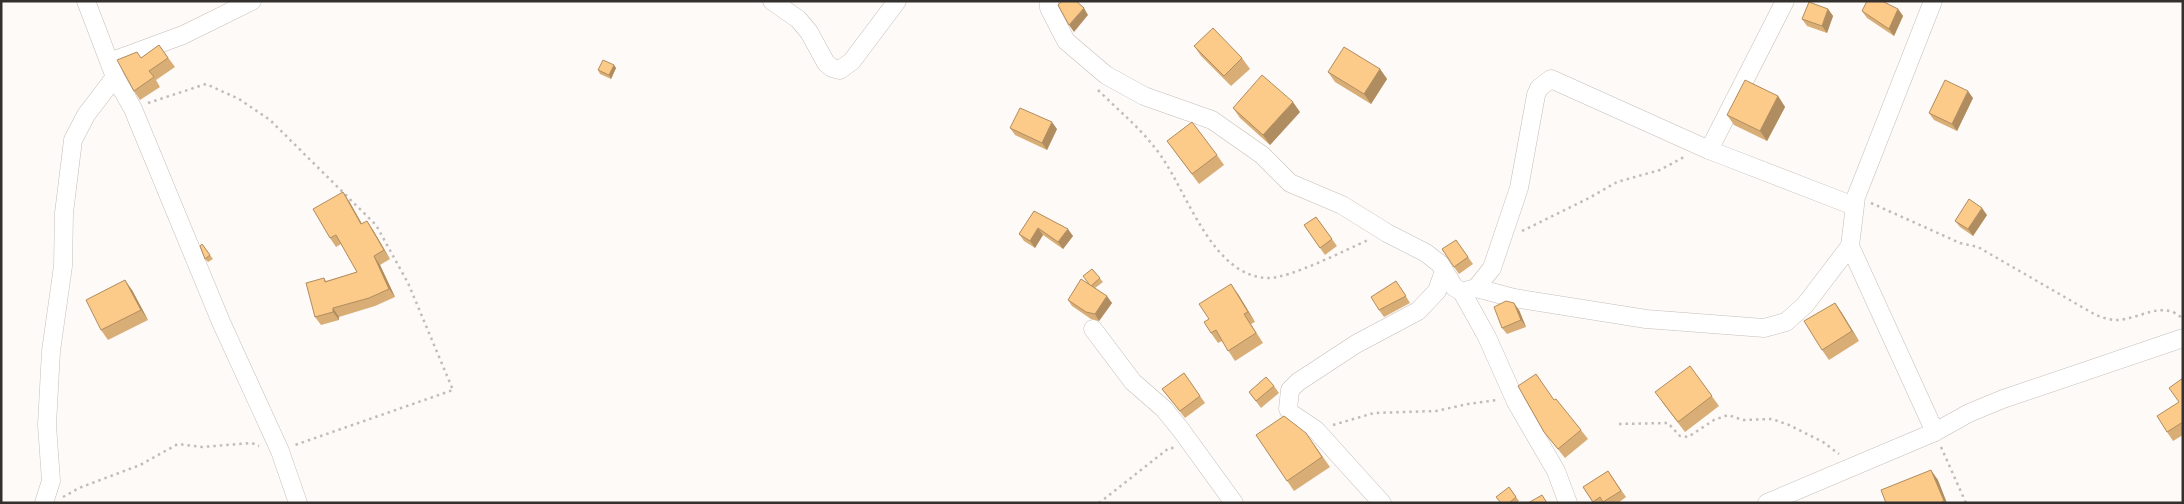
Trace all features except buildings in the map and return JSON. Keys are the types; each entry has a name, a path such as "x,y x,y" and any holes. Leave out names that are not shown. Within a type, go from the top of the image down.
{"street":[{"path":"86,1 112,70 133,109 213,304 281,455 298,503"},
{"path":"44,503 51,481 47,425 51,351 63,266 64,214 73,140 112,70 252,1"},
{"path":"772,1 798,19 809,32 826,63 832,68 840,70 852,61 897,1"},
{"path":"1049,1 1049,8 1066,41 1106,75 1144,96 1212,120 1262,155 1290,184 1342,205 1387,233 1426,253 1440,264 1454,287 1646,319 1764,328 1786,322 1805,305 1850,246"},
{"path":"1705,149 1785,1"},
{"path":"1933,1 1855,201 1850,246 1935,432"},
{"path":"1469,290 1492,268 1519,188 1536,95 1539,88 1551,79 1705,149 1855,201"},
{"path":"1382,503 1316,430 1292,414 1288,409 1290,390 1298,382 1339,355 1418,311 1437,292 1444,272"},
{"path":"1469,290 1487,337 1516,402 1556,471 1568,503"},
{"path":"1093,329 1132,382 1164,409 1234,503"},
{"path":"1767,503 1935,432 1969,412 2183,338"}],"path":[{"path":"62,498 79,488 140,465 178,444 202,447 252,444 281,455 453,390 408,283 376,225 270,120 239,99 206,84 133,109"},
{"path":"1092,84 1139,127 1162,157 1188,204 1229,264 1249,276 1271,278 1294,272 1387,233"},
{"path":"1503,234 1516,233 1629,177 1660,170 1705,149"},
{"path":"1855,201 1960,243 1978,247 2094,314 2116,320 2133,318 2162,309 2174,311 2183,319"},
{"path":"1316,430 1374,413 1436,411 1488,400 1516,402"},
{"path":"1619,424 1668,423 1680,436 1688,437 1714,420 1728,416 1743,420 1772,419 1789,425 1823,442 1855,465"},
{"path":"1935,432 1966,503"},
{"path":"1099,503 1169,448 1192,445"}]}
